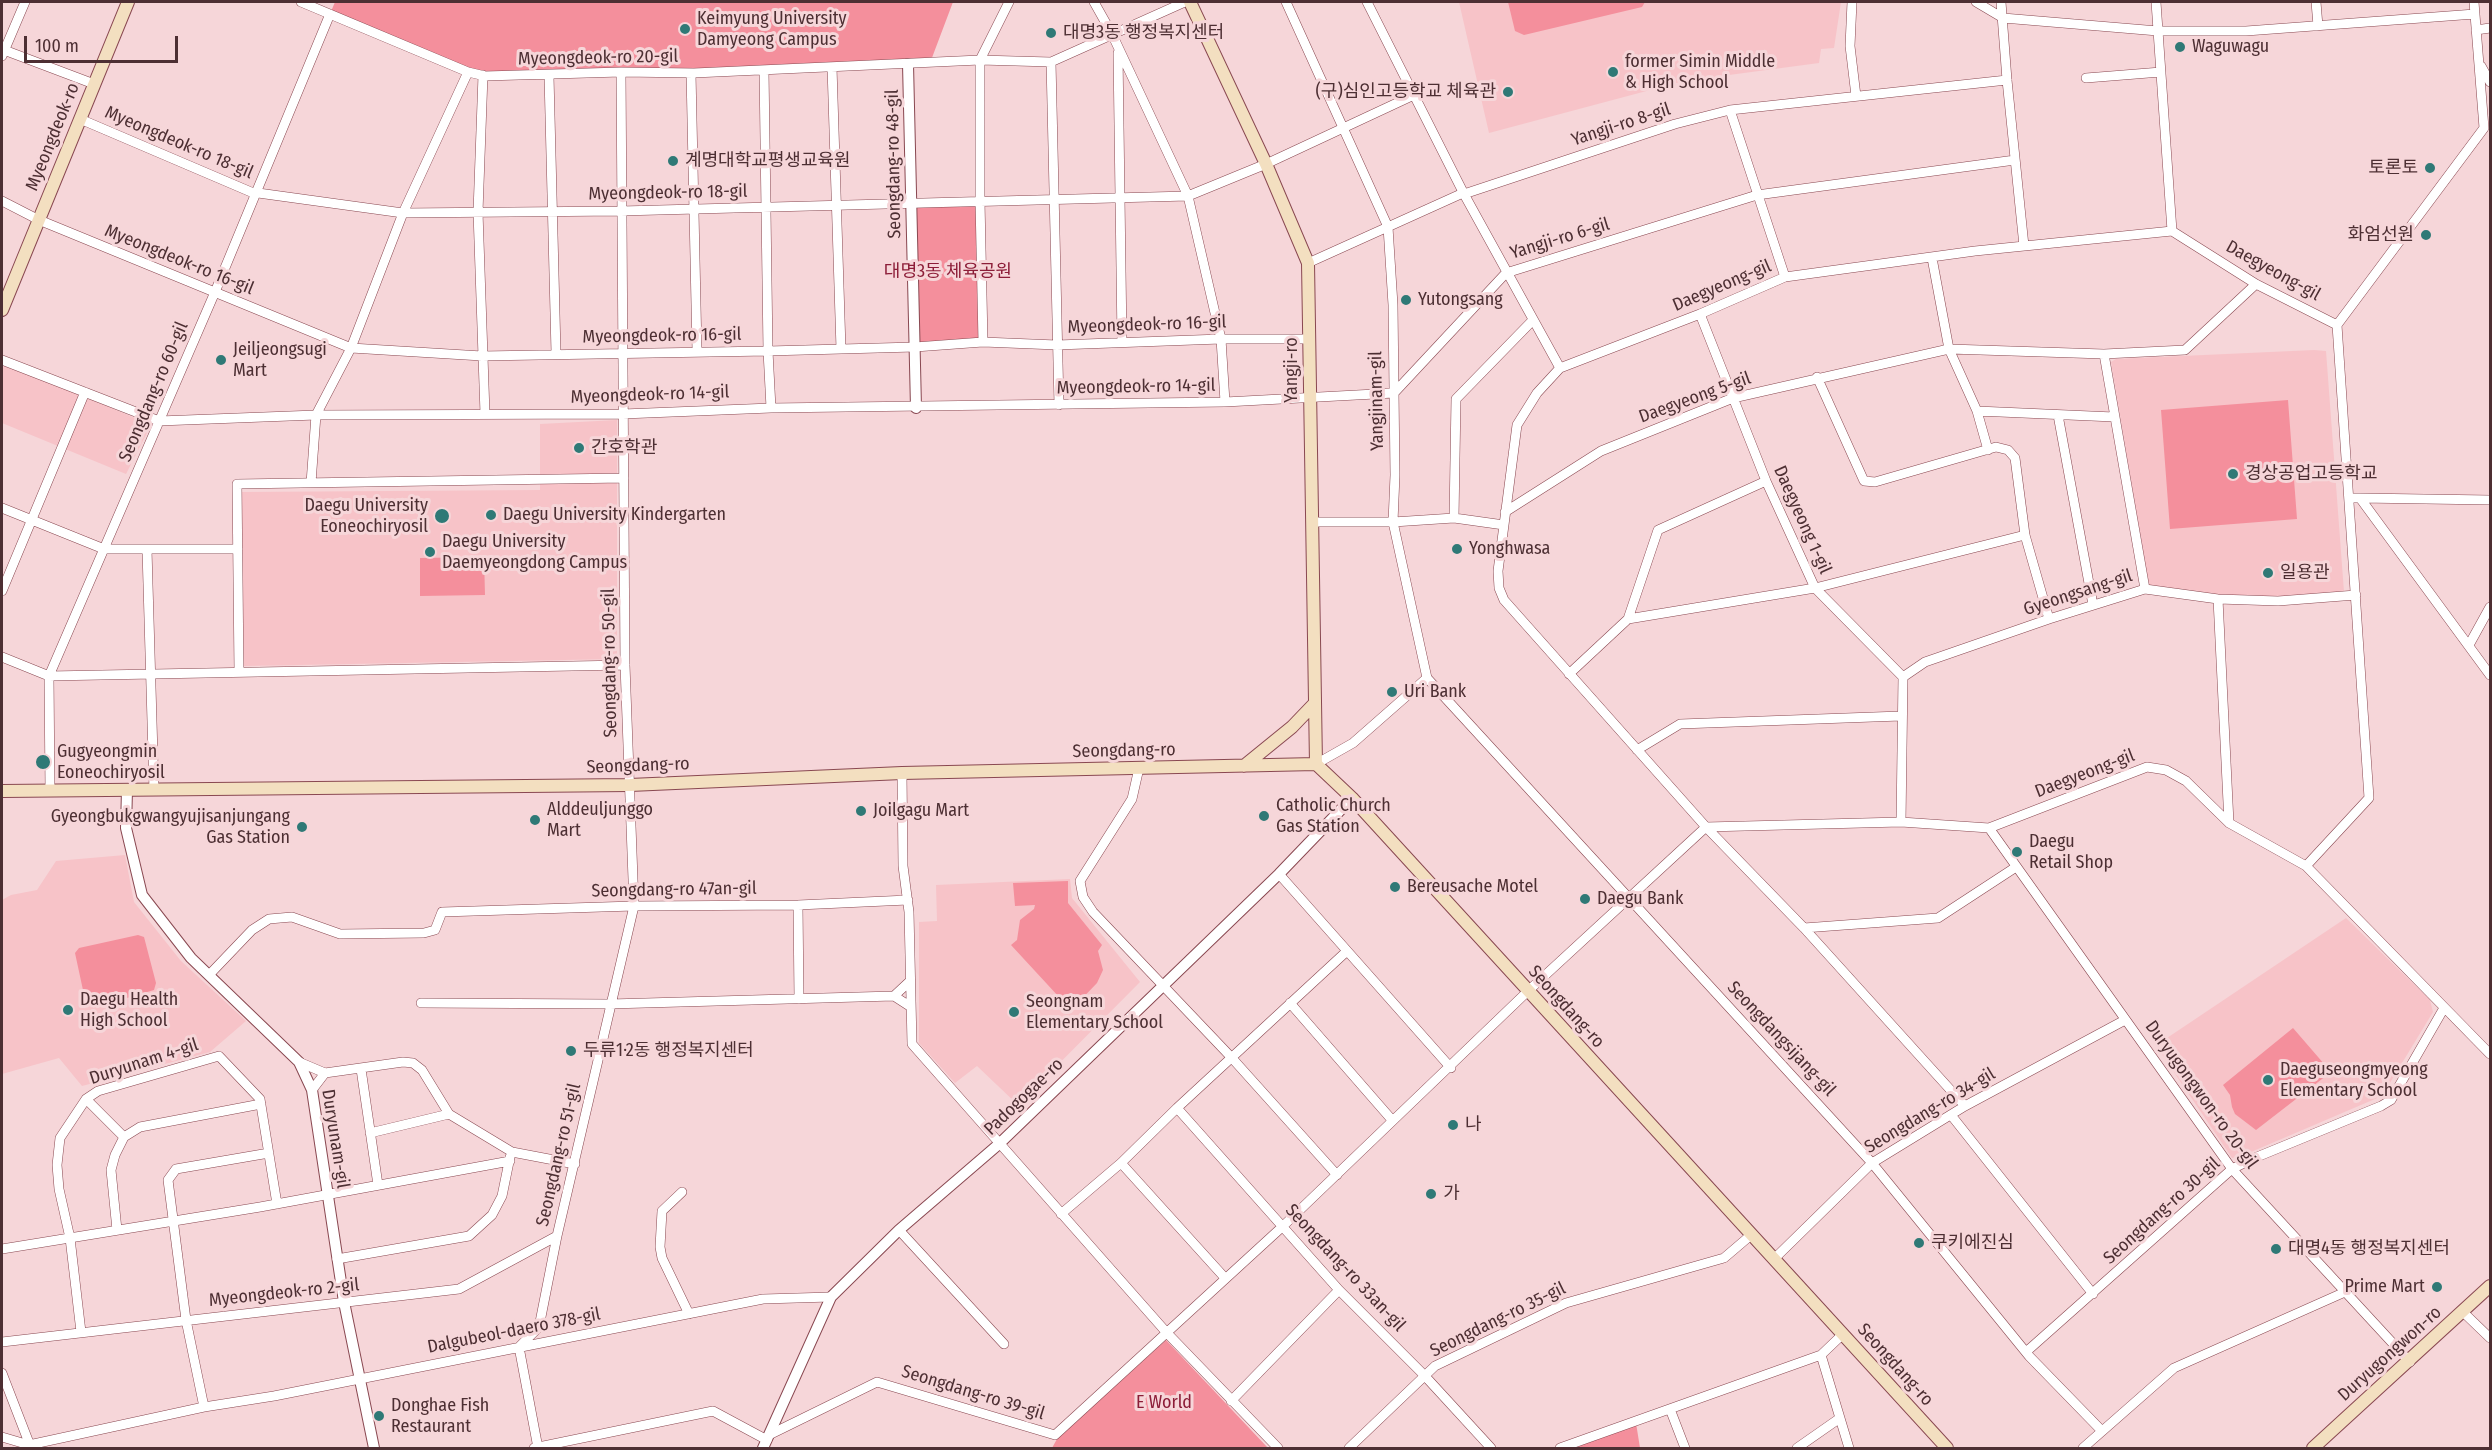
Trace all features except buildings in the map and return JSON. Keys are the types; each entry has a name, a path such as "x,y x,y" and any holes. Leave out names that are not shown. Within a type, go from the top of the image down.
{"main road":[{"name":"Myeongdeok-ro","path":"2,310 128,2"},
{"name":"Yangji-ro","path":"1190,2 1266,164 1308,263 1316,764"},
{"path":"1244,766 1292,727 1315,703"},
{"name":"Seongdang-ro","path":"2,791 630,786 902,773 1316,764 1352,798 1947,1449"},
{"name":"Duryugongwon-ro","path":"2313,1449 2490,1286"}],"street":[{"path":"25,2 3,53 94,84"},
{"name":"Myeongdeok-ro 20-gil","path":"301,2 468,72 483,75 549,76 621,72 691,73 980,60 1051,62 1185,2"},
{"path":"983,342 980,60 1010,2"},
{"path":"1094,2 1112,34 1188,196 1221,339 1225,402"},
{"name":"Yangjinam-gil","path":"1286,2 1388,227 1393,305 1393,522 1427,678"},
{"path":"1366,2 1464,194 1560,368"},
{"path":"1852,2 1850,46 1856,96"},
{"path":"1976,2 2003,18 2158,31 2246,31 2475,14"},
{"path":"2001,2 2024,246"},
{"path":"2156,2 2172,231"},
{"path":"2316,2 2318,26"},
{"path":"2306,866 2369,798 2337,326 2484,128 2474,2"},
{"name":"Seongdang-ro 60-gil","path":"50,791 49,676 215,292 330,14"},
{"path":"2476,30 2490,28"},
{"path":"1118,47 1122,341"},
{"path":"1051,62 1059,405"},
{"name":"Seongdang-ro 48-gil","path":"908,64 916,408"},
{"path":"2479,64 2490,82"},
{"path":"832,67 841,349"},
{"path":"764,70 765,207 771,408"},
{"path":"311,483 316,415 351,348 402,213 468,72"},
{"name":"Seongdang-ro 50-gil","path":"621,72 621,211 625,352 623,414 625,665 630,786"},
{"path":"2086,78 2161,72"},
{"path":"691,73 698,351"},
{"path":"483,75 478,212 485,414"},
{"path":"549,76 556,353"},
{"name":"Yangji-ro 8-gil","path":"1308,263 1464,194 1675,124 1730,110 2007,80"},
{"name":"Myeongdeok-ro 18-gil","path":"80,119 257,193 402,213 621,211 1188,196 1266,164 1414,95"},
{"path":"1730,110 1785,277"},
{"name":"Yangji-ro 6-gil","path":"1394,393 1506,273 1757,195 2015,160"},
{"name":"Myeongdeok-ro","path":"2,201 39,220"},
{"name":"Myeongdeok-ro 16-gil","path":"39,220 351,348 482,356 915,347 983,342 1057,345 1122,341 1310,339"},
{"name":"Daegyeong-gil","path":"2337,326 2256,284 2172,231 2024,246 1785,277 1700,314 1560,368 1537,393 1517,425 1498,571 1499,588 1504,600 1706,827 1901,822 1989,828 2147,767 2166,770 2186,781 2229,824 2306,866 2490,1054"},
{"path":"1932,258 1949,349 1977,411 1988,450"},
{"name":"Daegyeong 5-gil","path":"1505,512 1601,451 1733,398 1817,377 1949,349 2104,354 2186,350 2256,284"},
{"name":"Daegyeong 1-gil","path":"1700,314 1766,481 1815,588 1903,677"},
{"path":"1454,518 1456,399 1533,320"},
{"name":"Gyeongsang-gil","path":"1903,677 1925,662 2145,589 2104,354"},
{"name":"Myeongdeok-ro 14-gil","path":"2,360 159,421 316,415 623,414 771,408 916,408 1225,402 1310,398"},
{"path":"1817,377 1864,481 1875,482 1996,447 2008,450 2015,458 2025,535 2049,619"},
{"path":"2,591 85,393"},
{"path":"1310,398 1394,393"},
{"path":"1977,411 2114,417"},
{"path":"2058,415 2093,605"},
{"path":"239,672 237,484 624,478"},
{"path":"1569,674 1628,619 1658,530 1766,481"},
{"path":"2349,498 2490,500"},
{"path":"2360,498 2490,675"},
{"path":"2,508 104,549 238,549"},
{"path":"1312,522 1393,522 1454,518 1504,525"},
{"path":"1628,619 1815,588 2025,535"},
{"path":"147,550 154,790"},
{"path":"2145,589 2218,599 2278,601 2356,595"},
{"path":"2218,599 2229,824"},
{"path":"2469,645 2490,607"},
{"path":"2,657 49,676 625,665"},
{"path":"1901,822 1903,677"},
{"path":"1316,764 1353,742 1427,678"},
{"name":"Seongdangsijang-gil","path":"1427,678 1872,1163 2026,1352 2102,1430"},
{"path":"1636,750 1680,724 1901,716"},
{"path":"1139,768 1132,799 1080,881 1083,897 1093,912 1232,1057 1337,1175"},
{"path":"902,773 903,866 908,900 912,1044 1167,1333 1278,1449"},
{"name":"Seongdang-ro 51-gil","path":"519,1347 539,1327 557,1236 634,906 630,786"},
{"name":"Duryunam-gil","path":"127,790 126,828 142,895 191,958 299,1062 312,1090 344,1302 374,1449"},
{"name":"Padogogae-ro","path":"767,1441 831,1297 899,1230 999,1144 1279,874 1352,798"},
{"path":"1528,991 1706,827 1804,928 1965,1106"},
{"name":"Duryugongwon-ro 20-gil","path":"1989,828 2232,1169 2410,1362"},
{"path":"1804,928 1938,918 2016,867"},
{"path":"1279,874 1451,1068"},
{"name":"Seongdang-ro 47an-gil","path":"209,975 252,930 269,919 292,917 340,934 424,933 435,930 442,912 634,906 798,905 908,900"},
{"path":"798,905 799,999"},
{"path":"1061,1214 1121,1163 1177,1108 1347,951"},
{"path":"894,996 909,982"},
{"name":"Seongdang-ro 39-gil","path":"767,1441 877,1382 1055,1435 1282,1227 1392,1120 1451,1068 1528,991"},
{"path":"421,1003 610,1005 894,996 910,1007"},
{"path":"1290,1003 1392,1120"},
{"name":"Seongdang-ro 30-gil","path":"2026,1352 2232,1169 2391,1100 2444,1008"},
{"name":"Seongdang-ro 34-gil","path":"1774,1259 1872,1163 1965,1106 2125,1020"},
{"name":"Duryunam 4-gil","path":"81,1332 70,1238 59,1189 57,1165 60,1138 86,1099 98,1091 219,1056 260,1099 277,1204"},
{"path":"299,1062 326,1073 402,1062 413,1063 422,1070 449,1114 511,1156"},
{"path":"361,1069 378,1185"},
{"path":"312,1090 326,1073"},
{"path":"86,1099 124,1137"},
{"path":"117,1230 111,1170 124,1137 140,1126 261,1104"},
{"name":"Seongdang-ro 33an-gil","path":"1177,1108 1339,1290 1424,1375 1491,1449"},
{"path":"370,1133 449,1114"},
{"path":"1951,1115 2092,1294"},
{"path":"204,1407 186,1320 168,1179 176,1169 269,1153"},
{"path":"2,1249 327,1195 511,1156 575,1164"},
{"path":"337,1259 469,1236 492,1215 502,1196 511,1156"},
{"path":"1121,1163 1225,1278"},
{"path":"682,1192 662,1211 660,1247 662,1258 689,1314"},
{"path":"899,1230 1004,1344"},
{"name":"Seongdang-ro 35-gil","path":"1349,1449 1436,1366 1566,1303 1724,1258 1751,1235"},
{"name":"Myeongdeok-ro 2-gil","path":"2,1342 459,1290 557,1236"},
{"path":"1231,1401 1339,1290"},
{"path":"2083,1449 2174,1368 2345,1292"},
{"name":"Dalgubeol-daero 378-gil","path":"2,1437 30,1447 204,1407 274,1396 762,1299 831,1297"},
{"path":"2463,1312 2490,1338"},
{"path":"1560,1449 1821,1354 1843,1334"},
{"path":"519,1347 538,1448 713,1411 767,1441"},
{"path":"1821,1354 1849,1449"},
{"path":"2,1373 30,1447"},
{"path":"1670,1408 1685,1449"},
{"path":"1797,1449 1840,1418"}],"shaded area":[{"name":"former Simin Middle & High School","path":"1459,2 1841,2 1834,48 1821,49 1819,63 1684,81 1489,133"},
{"name":"경상공업고등학교","path":"2326,351 2344,592 2276,599 2219,597 2149,586 2111,362 2116,359"},
{"path":"5,362 151,425 126,474 2,423 2,371"},
{"name":"Daegu University Daemyeongdong Campus","path":"617,420 617,659 244,666 242,492 540,490 540,424"},
{"path":"125,855 134,902 181,961 246,1021 210,1052 82,1086 59,1058 2,1074 2,900 11,895 37,890 56,861"},
{"name":"Seongnam Elementary School","path":"1070,879 1072,898 1140,982 1018,1105 977,1066 955,1083 919,1043 919,922 937,921 936,885"},
{"path":"2346,918 2430,1000 2433,1012 2382,1096 2244,1155 2232,1158 2159,1050 2164,1040"}],"green space":[{"name":"Keimyung University Damyeong Campus","path":"335,2 953,2 930,63 483,75 330,14"},
{"path":"1508,2 1645,2 1642,7 1524,35 1515,31"},
{"name":"대명3동 체육공원","path":"980,201 983,342 915,347 912,202"},
{"path":"2288,400 2297,519 2170,529 2161,410"},
{"path":"484,557 485,595 420,596 420,558"},
{"path":"1068,881 1068,903 1102,945 1098,951 1103,970 1097,983 1071,1010 1011,945 1017,940 1020,920 1034,909 1035,905 1015,906 1013,883"},
{"path":"138,935 144,937 156,983 154,990 93,1008 86,1004 75,953 79,948"},
{"path":"2293,1028 2331,1072 2256,1130 2235,1114 2230,1095 2223,1085"},
{"name":"E World","path":"1166,1340 1268,1448 1052,1448 1057,1439"},
{"path":"1636,1423 1640,1448 1572,1448"}],"place":[{"name":"Keimyung University Damyeong Campus","path":"685,29"},
{"name":"대명3동 행정복지센터","path":"1051,33"},
{"name":"Waguwagu","path":"2180,47"},
{"name":"former Simin Middle & High School","path":"1613,72"},
{"name":"(구)심인고등학교 체육관","path":"1508,92"},
{"name":"계명대학교평생교육원","path":"673,161"},
{"name":"토론토","path":"2430,168"},
{"name":"화엄선원","path":"2426,235"},
{"name":"Yutongsang","path":"1406,300"},
{"name":"Jeiljeongsugi Mart","path":"221,360"},
{"name":"간호학관","path":"579,448"},
{"name":"경상공업고등학교","path":"2233,474"},
{"name":"Daegu University Kindergarten","path":"491,515"},
{"name":"Daegu University Eoneochiryosil","path":"442,516"},
{"name":"Yonghwasa","path":"1457,549"},
{"name":"Daegu University Daemyeongdong Campus","path":"430,552"},
{"name":"일용관","path":"2268,573"},
{"name":"Uri Bank","path":"1392,692"},
{"name":"Gugyeongmin Eoneochiryosil","path":"43,762"},
{"name":"Joilgagu Mart","path":"861,811"},
{"name":"Catholic Church Gas Station","path":"1264,816"},
{"name":"Alddeuljunggo Mart","path":"535,820"},
{"name":"Gyeongbukgwangyujisanjungang Gas Station","path":"302,827"},
{"name":"Daegu Retail Shop","path":"2017,852"},
{"name":"Bereusache Motel","path":"1395,887"},
{"name":"Daegu Bank","path":"1585,899"},
{"name":"Daegu Health High School","path":"68,1010"},
{"name":"Seongnam Elementary School","path":"1014,1012"},
{"name":"두류1·2동 행정복지센터","path":"571,1051"},
{"name":"Daeguseongmyeong Elementary School","path":"2268,1080"},
{"name":"나","path":"1453,1125"},
{"name":"가","path":"1431,1194"},
{"name":"쿠키에진심","path":"1919,1243"},
{"name":"대명4동 행정복지센터","path":"2276,1249"},
{"name":"Prime Mart","path":"2437,1287"},
{"name":"Donghae Fish Restaurant","path":"379,1416"}]}
